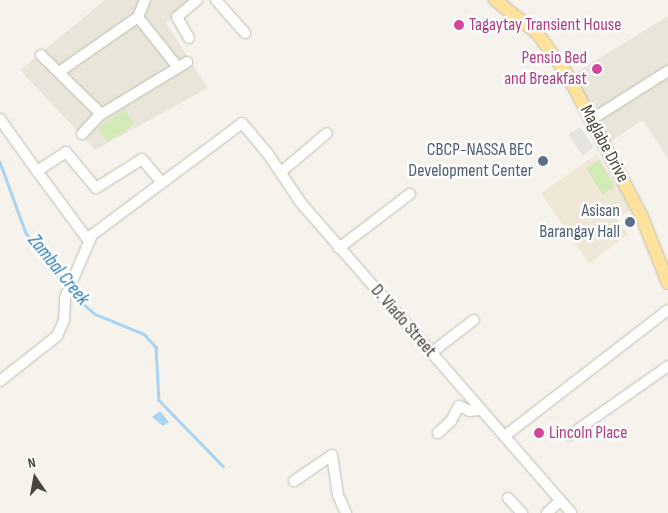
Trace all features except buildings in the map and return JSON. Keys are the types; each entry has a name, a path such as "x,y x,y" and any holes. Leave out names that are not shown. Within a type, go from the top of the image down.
{"main road":[{"name":"Maglabe Drive","path":"495,0 513,11 553,52 592,119 642,217 668,283"}],"street":[{"path":"59,72 138,17 145,0"},
{"path":"189,38 177,17 197,0"},
{"path":"216,0 245,33"},
{"path":"82,134 101,114 182,64 138,17"},
{"path":"41,55 101,114"},
{"path":"592,119 668,71"},
{"path":"0,119 88,240"},
{"name":"D. Viado Street","path":"162,182 242,123 281,172 301,203 480,410 506,435 571,513"},
{"path":"281,172 327,133"},
{"path":"0,381 57,336 64,320 65,298 88,240 162,182 142,159 96,188 66,152 37,171"},
{"path":"339,248 410,194"},
{"path":"506,435 668,310"},
{"path":"431,353 474,320"},
{"path":"570,435 668,366"},
{"path":"438,433 451,421 459,406 470,411 480,410"},
{"path":"294,481 332,456 338,495 346,513"},
{"path":"508,498 522,513"},
{"path":"547,513 560,501"}],"shaded area":[{"path":"105,0 194,0 166,23 208,88 95,150 20,70"},
{"path":"668,16 668,159 643,120 610,142 572,75"},
{"path":"580,127 594,148 582,156 568,135"},
{"path":"597,154 632,209 617,219 628,234 589,264 541,193"}],"green space":[{"path":"125,110 134,124 107,142 98,127"},
{"path":"599,160 615,187 602,194 586,168"}],"water":[{"path":"160,411 169,422 163,426 152,417"}],"waterway":[{"name":"Zambal Creek","path":"0,162 26,233 66,286"},
{"name":"Zambal Creek","path":"71,293 95,314 144,334 156,347 159,400 223,466"}],"place":[{"name":"Tagaytay Transient House","path":"459,25"},
{"name":"Pensio Bed and Breakfast","path":"597,69"},
{"name":"CBCP-NASSA BEC Development Center","path":"543,161"},
{"name":"Asisan Barangay Hall","path":"630,222"},
{"name":"Lincoln Place","path":"539,433"}]}
